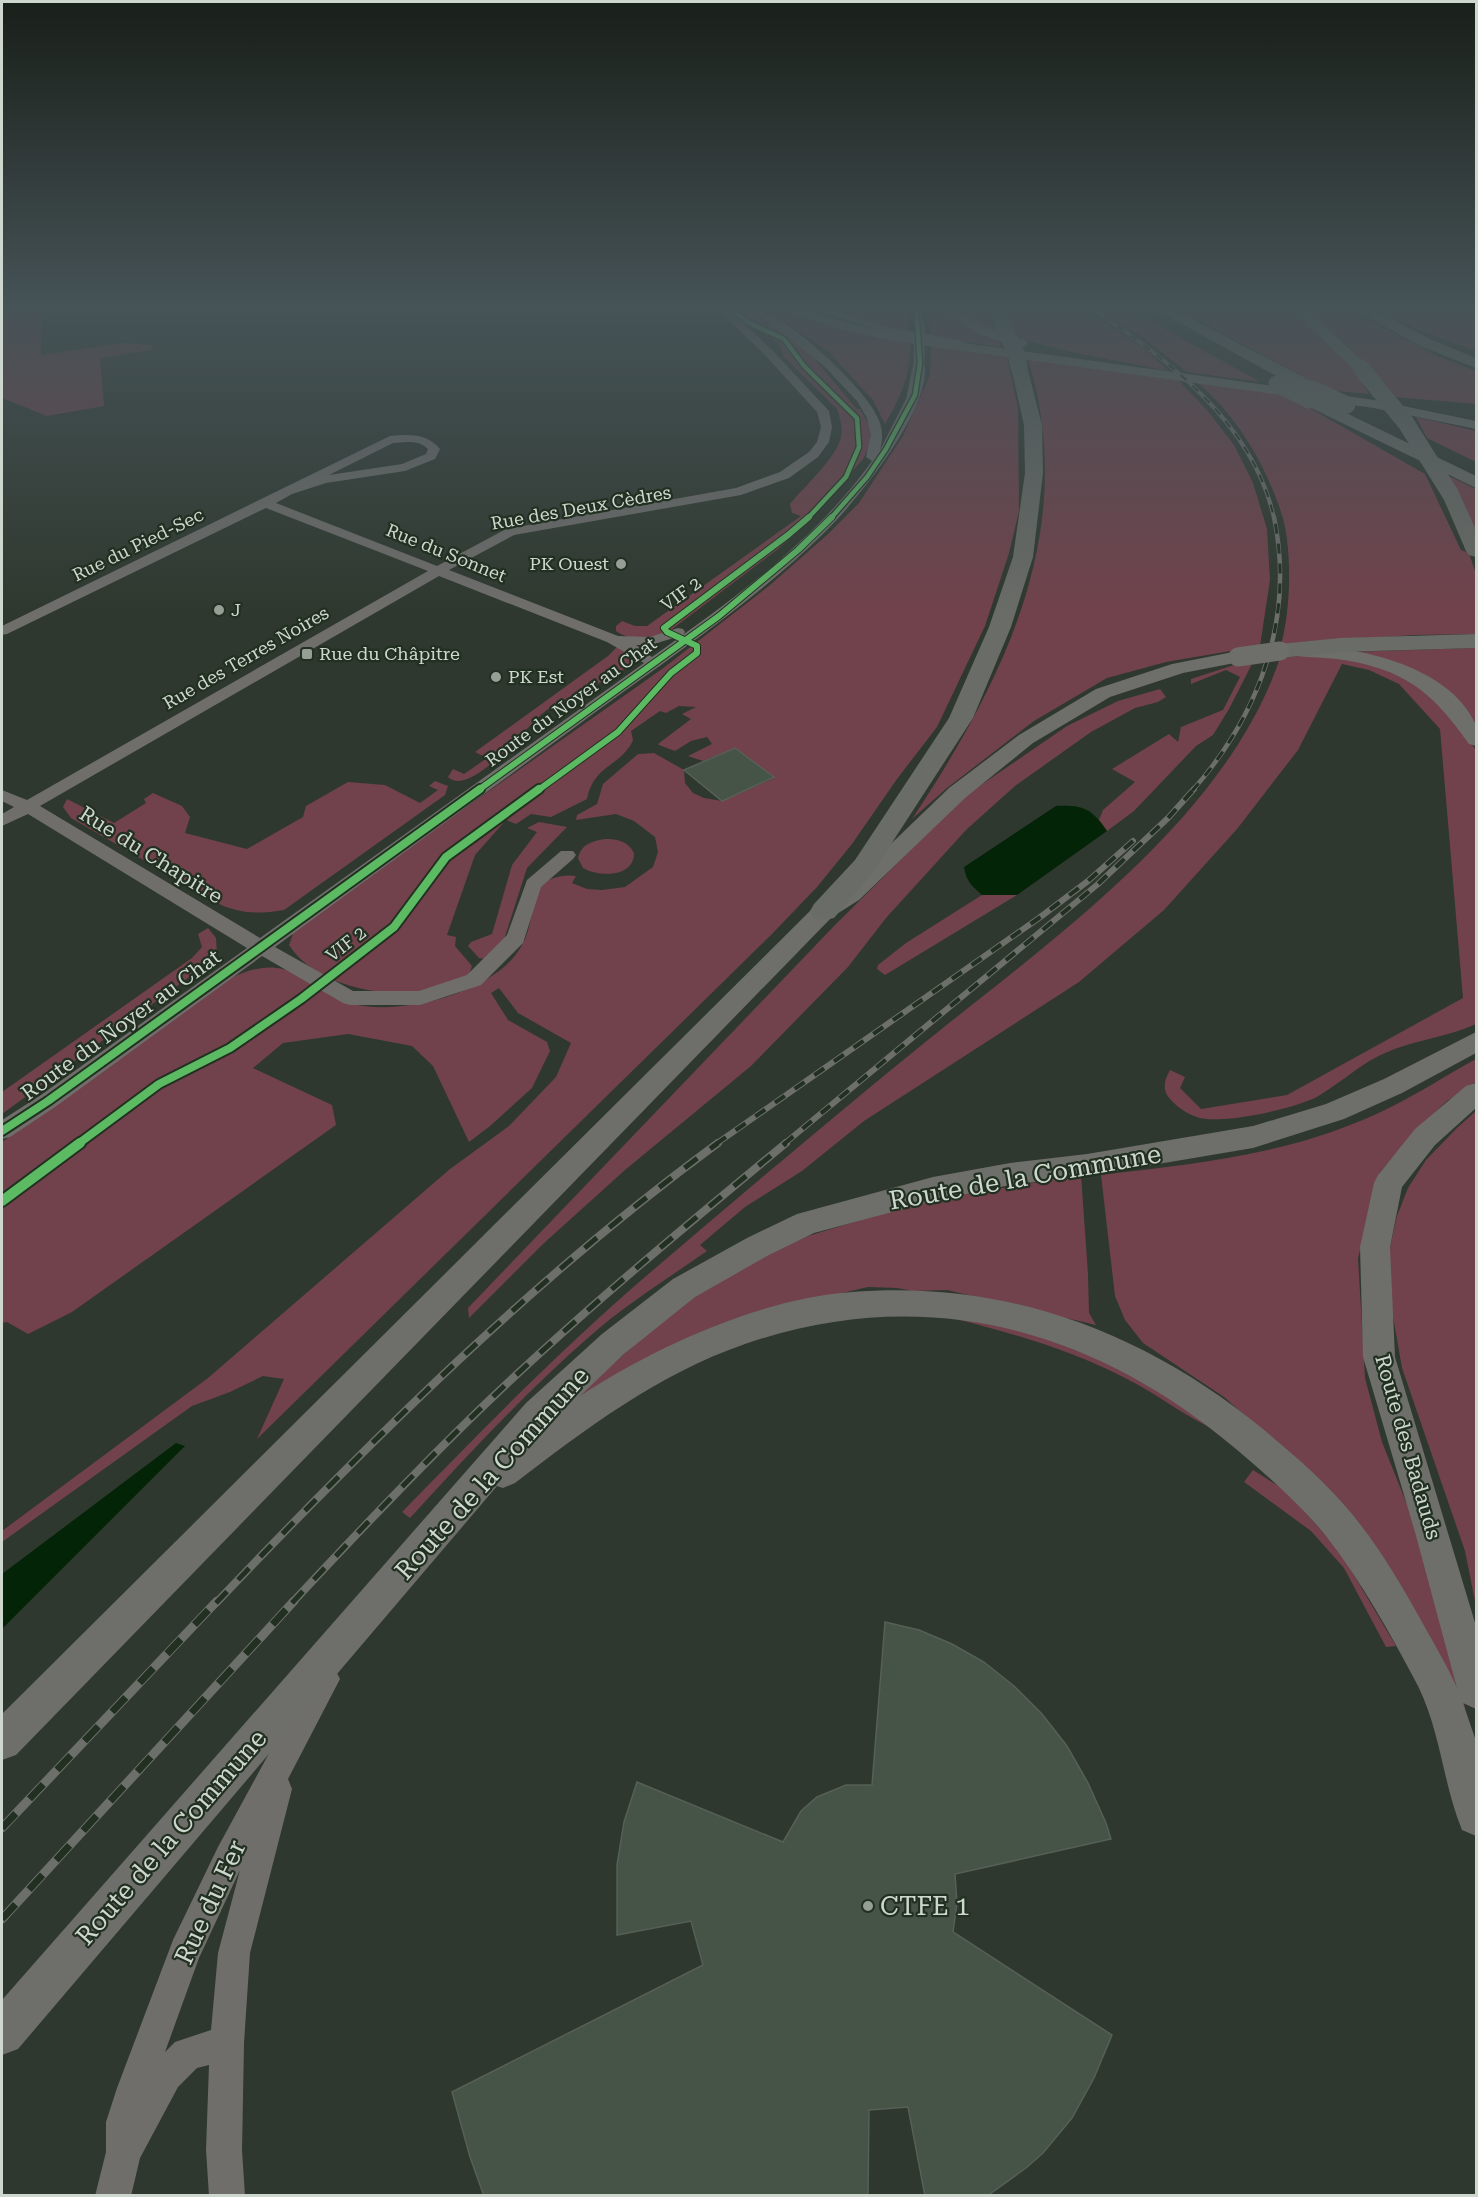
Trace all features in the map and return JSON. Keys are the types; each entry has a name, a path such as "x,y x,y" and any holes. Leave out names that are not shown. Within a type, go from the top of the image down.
{"highway":[{"path":"824,911 864,866 961,718 1000,627 1023,557 1034,473 1033,425 1030,411"},
{"path":"1342,411 1476,483"},
{"path":"1358,411 1476,468"},
{"path":"1396,411 1451,495 1476,551"},
{"path":"1280,651 1351,645 1476,641"}],"main road":[{"path":"1406,411 1476,425"},
{"path":"1446,411 1473,413"},
{"path":"1456,411 1473,413"},
{"path":"2,1741 824,911 851,895 957,793 1026,739 1103,693 1179,668 1280,651 1312,650 1346,656 1402,671 1432,688 1449,703 1476,740"},
{"name":"Route de la Commune","path":"2,2033 538,1414 613,1344 684,1288 756,1247 807,1222 933,1188 1253,1137 1334,1112 1393,1086 1476,1042"},
{"name":"Route des Badauds","path":"1476,1093 1425,1137 1388,1182 1375,1247 1379,1357 1432,1532 1476,1690"},
{"path":"462,1502 588,1410 645,1373 721,1340 786,1318 848,1305 909,1302 977,1307 1054,1326 1112,1348 1191,1393 1251,1439 1299,1481 1338,1524 1375,1576 1435,1682 1468,1776 1476,1816"}],"street":[{"name":"Rue des Deux Cèdres","path":"485,544 528,533 745,495 789,479 818,460 827,451 835,434 836,420 832,411"},
{"path":"868,411 874,420 877,437 872,457"},
{"name":"Route du Noyer au Chat","path":"646,663 678,632 786,551 830,507 872,457 897,411"},
{"name":"Route du Noyer au Chat","path":"2,1129 256,945 388,841 646,663 719,616 781,567 845,504 886,452 905,411"},
{"path":"418,439 429,443 434,449 431,456 405,467 324,480 291,490 390,440 418,439"},
{"name":"Rue du Pied-Sec","path":"2,631 291,490"},
{"name":"Rue du Sonnet","path":"266,503 612,639 635,650 646,663"},
{"name":"Rue des Terres Noires","path":"2,821 485,544"},
{"name":"Rue du Sonnet","path":"612,639 635,642 651,641 678,632"},
{"name":"Rue du Chapitre","path":"2,787 27,806 256,945 350,998 420,998 474,980 516,938 534,884 567,855"},
{"name":"Rue du Chapitre","path":"2,795 27,806"},
{"name":"Rue du Fer","path":"113,2196 124,2152 124,2122 134,2088 185,1952 229,1858 354,1626"},
{"path":"226,2196 224,2150 227,2043 234,1953 287,1750"},
{"path":"124,2152 166,2075 187,2054 227,2043"}],"shaded area":[{"path":"33,411 78,411 47,416"},
{"path":"837,411 861,411 871,428 870,445 863,459 810,520 778,549 663,636 639,638 616,631 616,626 622,621 635,626 647,626 801,516 792,513 790,504 833,454 841,437"},
{"path":"878,411 893,411 885,424"},
{"path":"914,411 1018,411 1019,511 1009,553 985,626 937,727 852,844 817,887 772,934 257,1439 284,1379 263,1376 230,1392 192,1406 2,1542 2,1531 208,1378 450,1169 509,1126 556,1077 571,1043 518,1013 499,988 491,993 508,1020 547,1042 550,1051 532,1088 469,1142 433,1066 412,1046 348,1034 283,1043 253,1068 332,1105 336,1125 72,1312 28,1334 7,1322 2,1323 2,1142 224,981 240,974 266,968 288,970 344,1001 370,1007 420,1004 470,988 492,976 510,962 522,945 530,924 537,887 556,877 576,876 572,883 587,889 625,887 653,867 658,852 655,837 634,821 616,814 576,820 577,815 597,804 603,784 638,754 654,753 684,770 685,783 693,793 704,798 722,801 774,778 735,748 703,761 688,756 712,744 707,737 691,741 675,751 659,745 691,719 682,714 696,707 679,706 666,713 660,711 631,731 633,740 628,749 596,779 587,799 551,817 531,814 516,824 506,820 475,855 447,935 456,937 455,946 472,966 469,975 429,990 411,993 372,991 333,979 315,970 300,959 289,945 295,928 662,669 770,585 827,535 859,503 903,436"},
{"path":"1039,411 1207,411 1234,445 1253,483 1267,529 1270,580 1260,646 1166,662 1107,678 1034,721 947,788 912,819 946,766 976,712 1003,657 1024,601 1038,543 1045,483"},
{"path":"1225,411 1314,411 1425,474 1461,550 1469,553 1476,574 1476,634 1414,635 1281,645 1289,595 1289,558 1284,523 1266,474"},
{"path":"1416,417 1476,431 1476,462 1427,438"},
{"path":"1449,476 1476,489 1476,532"},
{"path":"619,645 640,659 610,678 550,708 497,759 470,778 458,781 448,777 453,769 464,774 487,758 475,752 608,656"},
{"path":"1476,648 1476,724 1455,698 1349,652"},
{"path":"1312,655 1379,667 1414,681 1438,704 1476,750 1476,1024 1385,1053 1310,1100 1262,1114 1226,1119 1200,1118 1179,1107 1165,1091 1165,1083 1170,1070 1185,1077 1180,1088 1201,1109 1287,1095 1463,998 1440,729 1399,684 1369,670 1342,664 1298,750 1237,829 1164,910 1079,982 864,1121 802,1171 745,1207 700,1245 707,1251 646,1292 565,1358 497,1425 410,1518 402,1512 524,1388 619,1299 851,1103 1075,921 1127,875 1175,825 1218,773 1254,717 1280,658"},
{"path":"1253,662 1213,735 1196,746 1134,811 1107,831 1099,820 1103,810 1135,782 1112,769 1169,734 1178,742 1181,727 1223,710 1240,677 1226,670 1191,684 1191,679 1237,664"},
{"path":"1160,689 1166,697 1158,702 1135,708 1091,732 1015,786 966,830 886,918 848,967 751,1066 625,1170 543,1244 469,1318 468,1308 834,926 965,796 1067,726 1118,701"},
{"path":"435,781 448,786 445,795 284,910 267,912 244,912 221,905 71,818 63,807 67,799 114,823 146,803 144,799 153,793 182,806 190,817 185,833 247,849 303,817 306,806 348,782 385,785 420,803 438,790 429,786"},
{"path":"1056,806 1074,806 1086,810 1097,818 1107,831 1017,895 982,895 970,883 964,867"},
{"path":"539,822 567,827 527,868 502,946 485,959 479,958 468,946 471,942 492,934 512,865 537,832 527,828"},
{"path":"605,839 622,842 632,849 634,853 628,867 622,871 606,874 583,868 578,858 582,849 592,842"},
{"path":"982,895 1017,895 885,975 877,969 878,965 906,943"},
{"path":"208,928 216,938 217,953 207,964 2,1114 2,1092 192,958 202,947 198,934"},
{"path":"1476,1059 1476,1082 1447,1101 1415,1131 1380,1172 1358,1258 1365,1378 1382,1442 1418,1532 1461,1677 1466,1719 1268,1436 1224,1397 1143,1343 1125,1320 1115,1296 1101,1175 1213,1161 1286,1146 1357,1122 1393,1106"},
{"path":"1476,1111 1476,1606 1465,1551 1402,1368 1390,1299 1387,1260 1397,1216 1408,1188 1426,1160"},
{"path":"1081,1175 1089,1313 1096,1325 947,1290 913,1291 868,1287 790,1305 561,1411 680,1304 740,1266 808,1236 924,1201"},
{"path":"931,1313 1028,1329 1150,1380 1207,1426 1137,1384 1080,1357 1006,1332"},
{"path":"176,1443 185,1446 2,1629 2,1574"},
{"path":"1253,1470 1285,1490 1339,1550 1396,1646 1386,1647 1344,1568 1311,1531 1244,1482"}],"building":[{"path":"735,748 774,777 722,801 684,770"},
{"name":"CTFE 1","path":"885,1622 919,1630 952,1644 984,1662 1014,1686 1042,1714 1067,1746 1088,1783 1106,1823 1111,1839 955,1874 957,1903 953,1932 1112,2035 1094,2078 1072,2118 1043,2153 987,2196 925,2196 908,2107 869,2110 868,2196 484,2196 470,2157 452,2092 703,1965 691,1921 617,1935 617,1865 624,1822 637,1782 783,1842 801,1811 817,1797 846,1785 872,1785"}],"railway":[{"path":"1216,411 1247,452 1263,484 1274,518"},
{"path":"1192,791 1216,761 1236,730 1253,697 1266,663 1275,628 1280,592 1279,555 1274,517"},
{"path":"784,1144 1098,884 1168,818 1194,789"},
{"path":"716,1144 1039,918 1088,881 1133,841"},
{"path":"216,1603 395,1421 520,1304 584,1248 718,1143"},
{"path":"292,1603 445,1443 498,1392 604,1296 786,1143"},
{"path":"2,1828 217,1601"},
{"path":"2,1919 294,1601"}],"cycle path":[{"name":"VIF 2","path":"2,1201 159,1084 230,1048 301,999 394,927 446,857 618,732 671,673 697,653 697,646 667,632 664,628 788,535 821,507 846,477 859,447 857,418 849,411"},
{"path":"2,1131 48,1101 719,616 773,573 846,503 886,449 907,411"}],"place":[{"name":"PK Ouest","path":"621,564"},
{"name":"J","path":"219,610"},
{"name":"Rue du Châpitre","path":"307,654"},
{"name":"PK Est","path":"496,677"},
{"name":"CTFE 1","path":"868,1906"}]}
